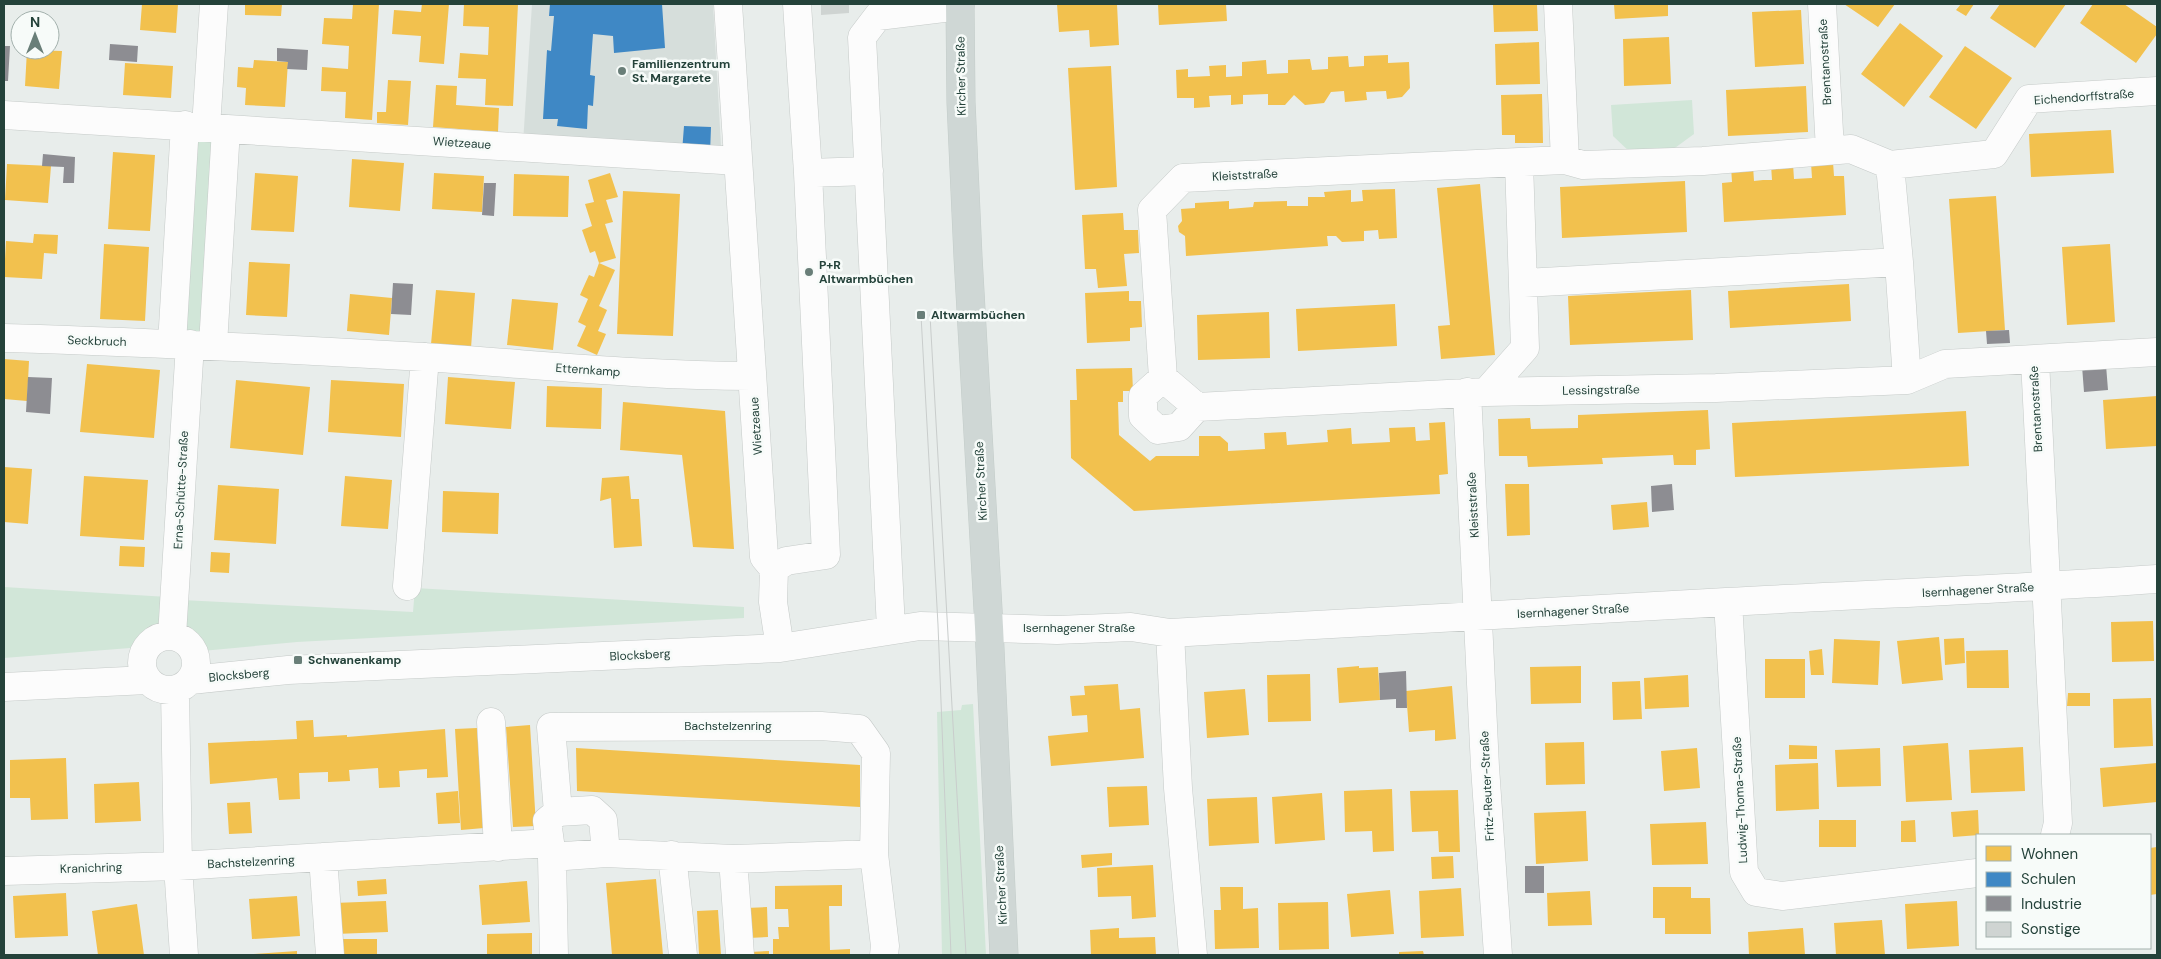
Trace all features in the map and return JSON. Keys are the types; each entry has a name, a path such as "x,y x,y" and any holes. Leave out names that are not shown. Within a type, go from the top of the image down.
{"main road":[{"name":"Kircher Straße","path":"960,5 961,102 989,627 1004,955"}],"street":[{"name":"Erna-Schütte-Straße","path":"172,636 214,4"},
{"name":"Wietzeaue","path":"728,4 764,557 774,569"},
{"path":"780,648 773,602 774,569 786,561 826,555 808,174 797,4"},
{"path":"860,4 891,629"},
{"path":"1558,4 1565,160"},
{"name":"Brentanostraße","path":"1822,4 1830,150"},
{"path":"862,37 878,16 960,5"},
{"name":"Eichendorffstraße","path":"1890,165 1994,154 2030,99 2157,91"},
{"path":"4,115 206,127"},
{"name":"Erna-Schütte-Straße","path":"192,345 206,127"},
{"name":"Wietzeaue","path":"206,127 738,161"},
{"path":"1197,407 1180,427 1158,430 1143,416 1143,396 1163,378 1197,407 1477,392 1525,348 1519,162 1565,160 1583,165 1703,161 1851,149 1890,165 1907,380"},
{"name":"Kleiststraße","path":"1163,378 1152,210 1183,178 1519,162"},
{"path":"808,174 869,171"},
{"path":"1524,283 1899,262"},
{"name":"Seckbruch","path":"4,338 192,345"},
{"name":"Etternkamp","path":"192,345 425,357 663,374 752,376"},
{"path":"2034,360 2157,352"},
{"path":"407,586 425,357"},
{"name":"Brentanostraße","path":"1716,388 1907,380 1945,364 2034,360 2045,587"},
{"name":"Lessingstraße","path":"1477,392 1716,388"},
{"name":"Kleiststraße","path":"1477,392 1478,617"},
{"name":"Isernhagener Straße","path":"989,627 1057,630 1131,627 1170,632 2045,587 2157,579"},
{"path":"2045,587 2058,823 2054,834"},
{"name":"Ludwig-Thoma-Straße","path":"1728,602 1744,872 1756,892 1782,896 1976,873"},
{"name":"Fritz-Reuter-Straße","path":"1478,617 1485,767 1498,955"},
{"name":"Blocksberg","path":"4,687 147,680 160,688 187,674 780,648 891,629 920,626 989,627"},
{"path":"1170,632 1178,788 1192,955"},
{"path":"172,636 182,640 187,674 178,866 184,955"},
{"name":"Blocksberg","path":"55,684 144,653 154,641 172,636"},
{"path":"144,653 143,671 147,680"},
{"path":"492,722 498,847"},
{"name":"Bachstelzenring","path":"554,955 551,850 547,822 558,812 552,727 821,726 859,729 876,753 874,854 885,946 884,955"},
{"path":"558,812 592,810 603,820 606,853"},
{"name":"Bachstelzenring","path":"178,866 498,847 733,859 874,854"},
{"path":"672,855 683,955"},
{"path":"323,857 330,955"},
{"path":"733,859 740,955"},
{"name":"Kranichring","path":"4,871 178,866"}],"shaded area":[{"name":"Familienzentrum St. Margarete","path":"532,4 713,4 721,146 523,143"}],"green space":[{"path":"1692,100 1694,134 1668,153 1632,154 1613,136 1611,105"},
{"path":"190,132 219,133 208,337 179,336"},
{"path":"4,587 168,597 168,624 148,633 130,648 4,658"},
{"path":"415,588 744,607 744,618 297,642 202,651 189,636 180,630 182,600 413,612"},
{"path":"973,704 986,955 942,955 937,712 961,710 962,705"}],"building: Wohnen":[{"path":"142,4 178,4 176,33 140,30"},
{"path":"245,4 282,4 281,16 245,15"},
{"path":"353,4 379,4 372,120 345,118 346,92 321,91 322,67 348,69 349,46 322,44 324,18 352,19"},
{"path":"422,4 449,4 444,64 419,62 421,36 392,34 394,10 421,12"},
{"path":"464,4 518,4 513,106 485,105 486,79 458,78 460,53 488,55 489,27 463,26"},
{"path":"1057,4 1117,4 1119,45 1090,47 1089,30 1059,32"},
{"path":"1158,4 1226,4 1227,21 1159,25"},
{"path":"1493,4 1537,4 1538,31 1494,32"},
{"path":"1614,4 1668,4 1668,16 1615,19"},
{"path":"1844,4 1895,4 1878,27"},
{"path":"1961,4 1974,4 1966,16 1956,10"},
{"path":"2000,4 2066,4 2035,48 1990,18"},
{"path":"2093,4 2124,4 2157,27 2157,34 2136,63 2080,23"},
{"path":"1801,10 1804,64 1755,67 1752,12"},
{"path":"1900,23 1943,56 1904,107 1861,74"},
{"path":"1669,37 1671,84 1624,86 1623,39"},
{"path":"1539,42 1540,84 1496,85 1495,44"},
{"path":"1965,46 2012,78 1976,129 1929,97"},
{"path":"60,51 62,51 59,89 25,86 26,60 60,60"},
{"path":"1388,55 1388,63 1409,62 1410,88 1402,97 1387,99 1386,91 1366,92 1367,100 1345,102 1344,91 1331,92 1324,103 1305,105 1294,95 1285,105 1268,105 1268,94 1243,95 1243,104 1231,105 1231,95 1209,96 1210,107 1194,108 1194,98 1177,98 1176,70 1188,69 1188,77 1210,76 1209,66 1226,65 1226,77 1242,76 1242,62 1266,60 1267,74 1288,73 1288,60 1310,59 1312,70 1328,69 1328,57 1348,56 1349,67 1364,66 1364,56"},
{"path":"254,60 288,62 285,107 245,105 246,88 237,87 238,67 253,68"},
{"path":"125,63 173,66 171,98 123,95"},
{"path":"1111,66 1117,187 1075,190 1068,68"},
{"path":"388,80 411,81 408,125 377,123 377,112 386,112"},
{"path":"436,85 457,86 456,105 499,108 498,132 433,127"},
{"path":"1806,86 1808,132 1728,136 1726,90"},
{"path":"1542,94 1543,143 1515,143 1515,135 1502,135 1501,95"},
{"path":"2111,130 2114,173 2031,177 2029,134"},
{"path":"113,152 155,155 150,231 108,229"},
{"path":"352,159 404,163 400,211 349,207"},
{"path":"1833,162 1834,176 1844,176 1846,215 1724,222 1722,183 1732,182 1731,167 1753,166 1754,181 1772,180 1771,165 1793,164 1794,179 1812,178 1811,163"},
{"path":"7,164 51,166 48,203 5,200"},
{"path":"255,173 298,176 294,232 251,230"},
{"path":"434,173 484,176 482,212 432,209"},
{"path":"610,173 618,197 606,200 613,222 605,224 616,258 599,263 595,251 590,253 582,230 592,226 585,204 594,202 588,180"},
{"path":"514,174 569,176 568,217 513,216"},
{"path":"1685,181 1687,232 1562,238 1560,187"},
{"path":"1480,184 1495,355 1441,359 1438,326 1450,325 1437,188"},
{"path":"1395,189 1397,238 1379,239 1378,230 1364,231 1364,241 1342,242 1336,236 1327,236 1328,246 1186,256 1185,236 1179,232 1178,226 1182,221 1181,209 1195,208 1195,203 1229,201 1229,209 1253,207 1254,202 1287,201 1287,206 1308,206 1308,197 1325,197 1324,192 1351,190 1351,202 1363,201 1362,190"},
{"path":"623,191 680,194 673,336 617,334"},
{"path":"1996,196 2005,330 1958,333 1949,199"},
{"path":"1123,213 1124,230 1138,230 1139,253 1124,254 1127,286 1098,288 1096,269 1085,269 1082,215"},
{"path":"34,234 58,235 57,254 44,253 42,279 4,277 6,241 33,243"},
{"path":"104,244 149,247 145,321 100,319"},
{"path":"2110,244 2115,322 2067,325 2062,247"},
{"path":"249,262 290,264 287,317 246,315"},
{"path":"599,263 615,270 599,306 607,310 598,331 606,334 597,355 577,346 586,326 578,322 588,299 580,295 589,275 594,277"},
{"path":"1849,284 1851,321 1730,328 1728,291"},
{"path":"436,290 475,293 471,348 431,344"},
{"path":"1691,290 1693,340 1570,345 1568,296"},
{"path":"1129,291 1129,301 1141,301 1142,327 1130,328 1130,341 1087,343 1085,293"},
{"path":"350,294 392,298 389,335 347,331"},
{"path":"512,299 558,303 553,350 507,345"},
{"path":"1395,304 1397,346 1298,351 1296,309"},
{"path":"1269,312 1270,358 1198,360 1197,315"},
{"path":"4,359 29,361 27,401 4,399"},
{"path":"87,364 160,370 154,438 80,432"},
{"path":"1132,368 1133,391 1123,391 1123,402 1118,402 1119,435 1150,461 1156,456 1199,456 1199,436 1220,436 1228,443 1228,451 1265,449 1264,433 1286,432 1287,445 1328,442 1327,430 1351,428 1352,444 1390,442 1389,428 1415,427 1416,441 1430,440 1429,423 1445,422 1448,474 1439,475 1440,494 1134,511 1071,458 1070,400 1077,400 1076,369"},
{"path":"448,377 515,382 511,429 445,424"},
{"path":"236,380 310,387 303,455 230,448"},
{"path":"331,380 404,384 401,437 328,432"},
{"path":"547,386 602,388 601,429 546,427"},
{"path":"2157,396 2157,446 2106,449 2103,400"},
{"path":"623,402 725,411 734,549 693,547 682,455 620,450"},
{"path":"1708,410 1710,449 1696,450 1696,465 1674,465 1673,455 1602,458 1603,464 1528,467 1527,456 1499,456 1498,419 1530,418 1531,429 1578,428 1578,415"},
{"path":"1966,411 1969,466 1735,477 1732,423"},
{"path":"4,467 32,469 28,524 4,522"},
{"path":"84,476 148,480 144,540 80,536"},
{"path":"345,476 392,480 388,529 341,526"},
{"path":"629,476 631,499 639,499 642,546 614,548 611,498 600,501 602,478"},
{"path":"1505,484 1529,484 1530,535 1507,536"},
{"path":"218,485 279,489 276,544 214,540"},
{"path":"443,491 499,493 498,534 442,532"},
{"path":"1647,502 1649,527 1613,530 1611,505"},
{"path":"120,546 145,547 144,567 119,566"},
{"path":"211,552 230,553 229,573 210,572"},
{"path":"2153,621 2154,661 2112,662 2111,622"},
{"path":"1939,637 1943,680 1902,684 1897,641"},
{"path":"1964,638 1965,663 1945,665 1944,639"},
{"path":"1834,639 1880,641 1878,685 1832,683"},
{"path":"1822,649 1824,675 1811,675 1809,651"},
{"path":"2008,650 2009,688 1967,688 1966,651"},
{"path":"1765,659 1805,659 1805,698 1765,698"},
{"path":"1359,666 1359,668 1378,667 1380,700 1339,703 1337,668"},
{"path":"1581,666 1581,703 1531,704 1530,667"},
{"path":"1310,674 1311,721 1268,722 1267,675"},
{"path":"1688,675 1689,707 1645,709 1644,678"},
{"path":"1640,681 1642,719 1613,720 1612,682"},
{"path":"1118,684 1120,710 1140,708 1144,758 1051,766 1048,736 1088,732 1087,715 1072,716 1070,696 1085,695 1084,686"},
{"path":"1452,686 1456,739 1435,741 1435,730 1409,732 1406,691"},
{"path":"1245,689 1249,735 1207,738 1204,692"},
{"path":"2068,693 2090,693 2090,706 2067,706"},
{"path":"2151,698 2153,746 2114,748 2113,699"},
{"path":"313,720 314,737 347,735 347,737 445,729 448,777 427,778 427,769 399,771 400,787 379,788 378,768 349,770 350,781 328,782 328,772 299,773 300,799 279,800 277,778 210,784 208,743 297,739 296,721"},
{"path":"530,725 536,826 513,827 506,727"},
{"path":"477,728 484,828 461,830 455,729"},
{"path":"1584,742 1585,784 1546,785 1545,743"},
{"path":"1948,743 1952,800 1906,802 1903,746"},
{"path":"1789,745 1817,746 1817,759 1789,759"},
{"path":"2023,747 2025,791 1971,793 1969,750"},
{"path":"576,748 860,765 860,807 577,791"},
{"path":"1697,748 1700,788 1664,791 1661,751"},
{"path":"1880,748 1881,786 1837,787 1835,750"},
{"path":"66,758 68,819 31,820 30,798 10,798 10,760"},
{"path":"1818,763 1819,809 1776,811 1775,765"},
{"path":"2157,763 2157,802 2103,807 2100,768"},
{"path":"139,782 141,821 95,823 94,784"},
{"path":"1147,786 1149,825 1109,827 1107,787"},
{"path":"1392,789 1394,851 1373,852 1372,831 1345,832 1344,791"},
{"path":"1458,790 1460,852 1439,852 1438,831 1412,832 1410,791"},
{"path":"458,791 460,823 438,824 436,793"},
{"path":"1322,793 1325,840 1275,844 1272,797"},
{"path":"1257,797 1259,843 1209,846 1207,799"},
{"path":"250,802 252,833 229,834 227,803"},
{"path":"1978,810 1979,834 1953,837 1951,812"},
{"path":"1586,811 1588,861 1536,864 1534,813"},
{"path":"1819,820 1856,820 1856,847 1819,847"},
{"path":"1915,820 1916,842 1901,842 1901,821"},
{"path":"1706,822 1708,864 1652,865 1650,824"},
{"path":"2157,847 2157,894 2151,895 2151,848"},
{"path":"1112,853 1112,865 1082,868 1081,855"},
{"path":"1453,856 1454,878 1432,879 1431,857"},
{"path":"1153,865 1156,917 1132,919 1131,896 1098,897 1097,868"},
{"path":"386,879 387,894 358,896 357,881"},
{"path":"656,879 663,955 612,955 606,883"},
{"path":"527,881 530,922 482,925 479,885"},
{"path":"842,885 842,906 829,906 830,950 850,949 850,955 773,955 773,939 779,939 778,927 789,927 788,909 775,909 775,886"},
{"path":"1220,887 1243,887 1243,909 1258,908 1259,948 1215,949 1214,910 1221,910"},
{"path":"1653,887 1691,887 1691,898 1710,898 1711,934 1665,934 1665,918 1653,918"},
{"path":"1461,888 1464,936 1421,938 1419,891"},
{"path":"1390,890 1394,934 1351,937 1347,894"},
{"path":"1590,891 1592,925 1548,926 1547,893"},
{"path":"66,893 68,936 15,938 13,896"},
{"path":"297,896 300,936 252,939 249,899"},
{"path":"386,901 388,932 335,934 334,903"},
{"path":"1957,901 1959,946 1907,949 1905,904"},
{"path":"1328,902 1329,949 1279,950 1278,903"},
{"path":"137,904 144,955 98,955 92,911"},
{"path":"767,907 768,937 748,938 746,908"},
{"path":"718,910 721,955 699,955 697,911"},
{"path":"1882,920 1885,955 1836,955 1834,923"},
{"path":"1119,928 1119,938 1155,937 1156,955 1091,955 1090,930"},
{"path":"1803,928 1805,955 1749,955 1748,932"},
{"path":"532,933 532,955 487,955 487,934"},
{"path":"340,939 377,939 377,955 340,955"},
{"path":"297,951 297,955 254,955 254,954"},
{"path":"769,951 769,955 750,955 750,952"},
{"path":"1423,951 1424,955 1399,955 1399,952"}],"building: Schulen":[{"path":"550,4 662,4 665,48 614,53 613,36 593,34 590,75 595,76 593,106 588,105 587,129 557,126 558,119 543,119 547,50 551,51 554,16 549,16"},
{"path":"684,126 711,127 710,154 682,152"}],"building: Industrie":[{"path":"110,44 138,46 137,62 109,60"},
{"path":"4,46 10,46 8,81 4,81"},
{"path":"277,48 308,50 307,70 287,69 288,62 277,61"},
{"path":"43,154 75,157 74,183 63,183 64,167 42,166"},
{"path":"484,183 496,183 494,216 482,215"},
{"path":"393,283 413,284 411,315 391,314"},
{"path":"2009,330 2010,343 1987,344 1986,331"},
{"path":"2106,365 2108,390 2084,392 2082,366"},
{"path":"28,377 52,378 50,414 26,412"},
{"path":"1672,484 1674,510 1652,512 1651,486"},
{"path":"1406,671 1407,708 1396,708 1396,699 1380,700 1379,673"},
{"path":"1525,866 1544,866 1544,893 1525,893"}],"building: Sonstige":[{"path":"821,4 849,4 849,13 821,15"}],"tram line":[{"path":"921,315 938,625 951,955"},
{"path":"930,315 966,955"}],"place":[{"name":"Familienzentrum St. Margarete","path":"622,71"},
{"name":"P+R Altwarmbüchen","path":"809,272"},
{"name":"Altwarmbüchen","path":"921,315"},
{"name":"Schwanenkamp","path":"298,660"}]}
